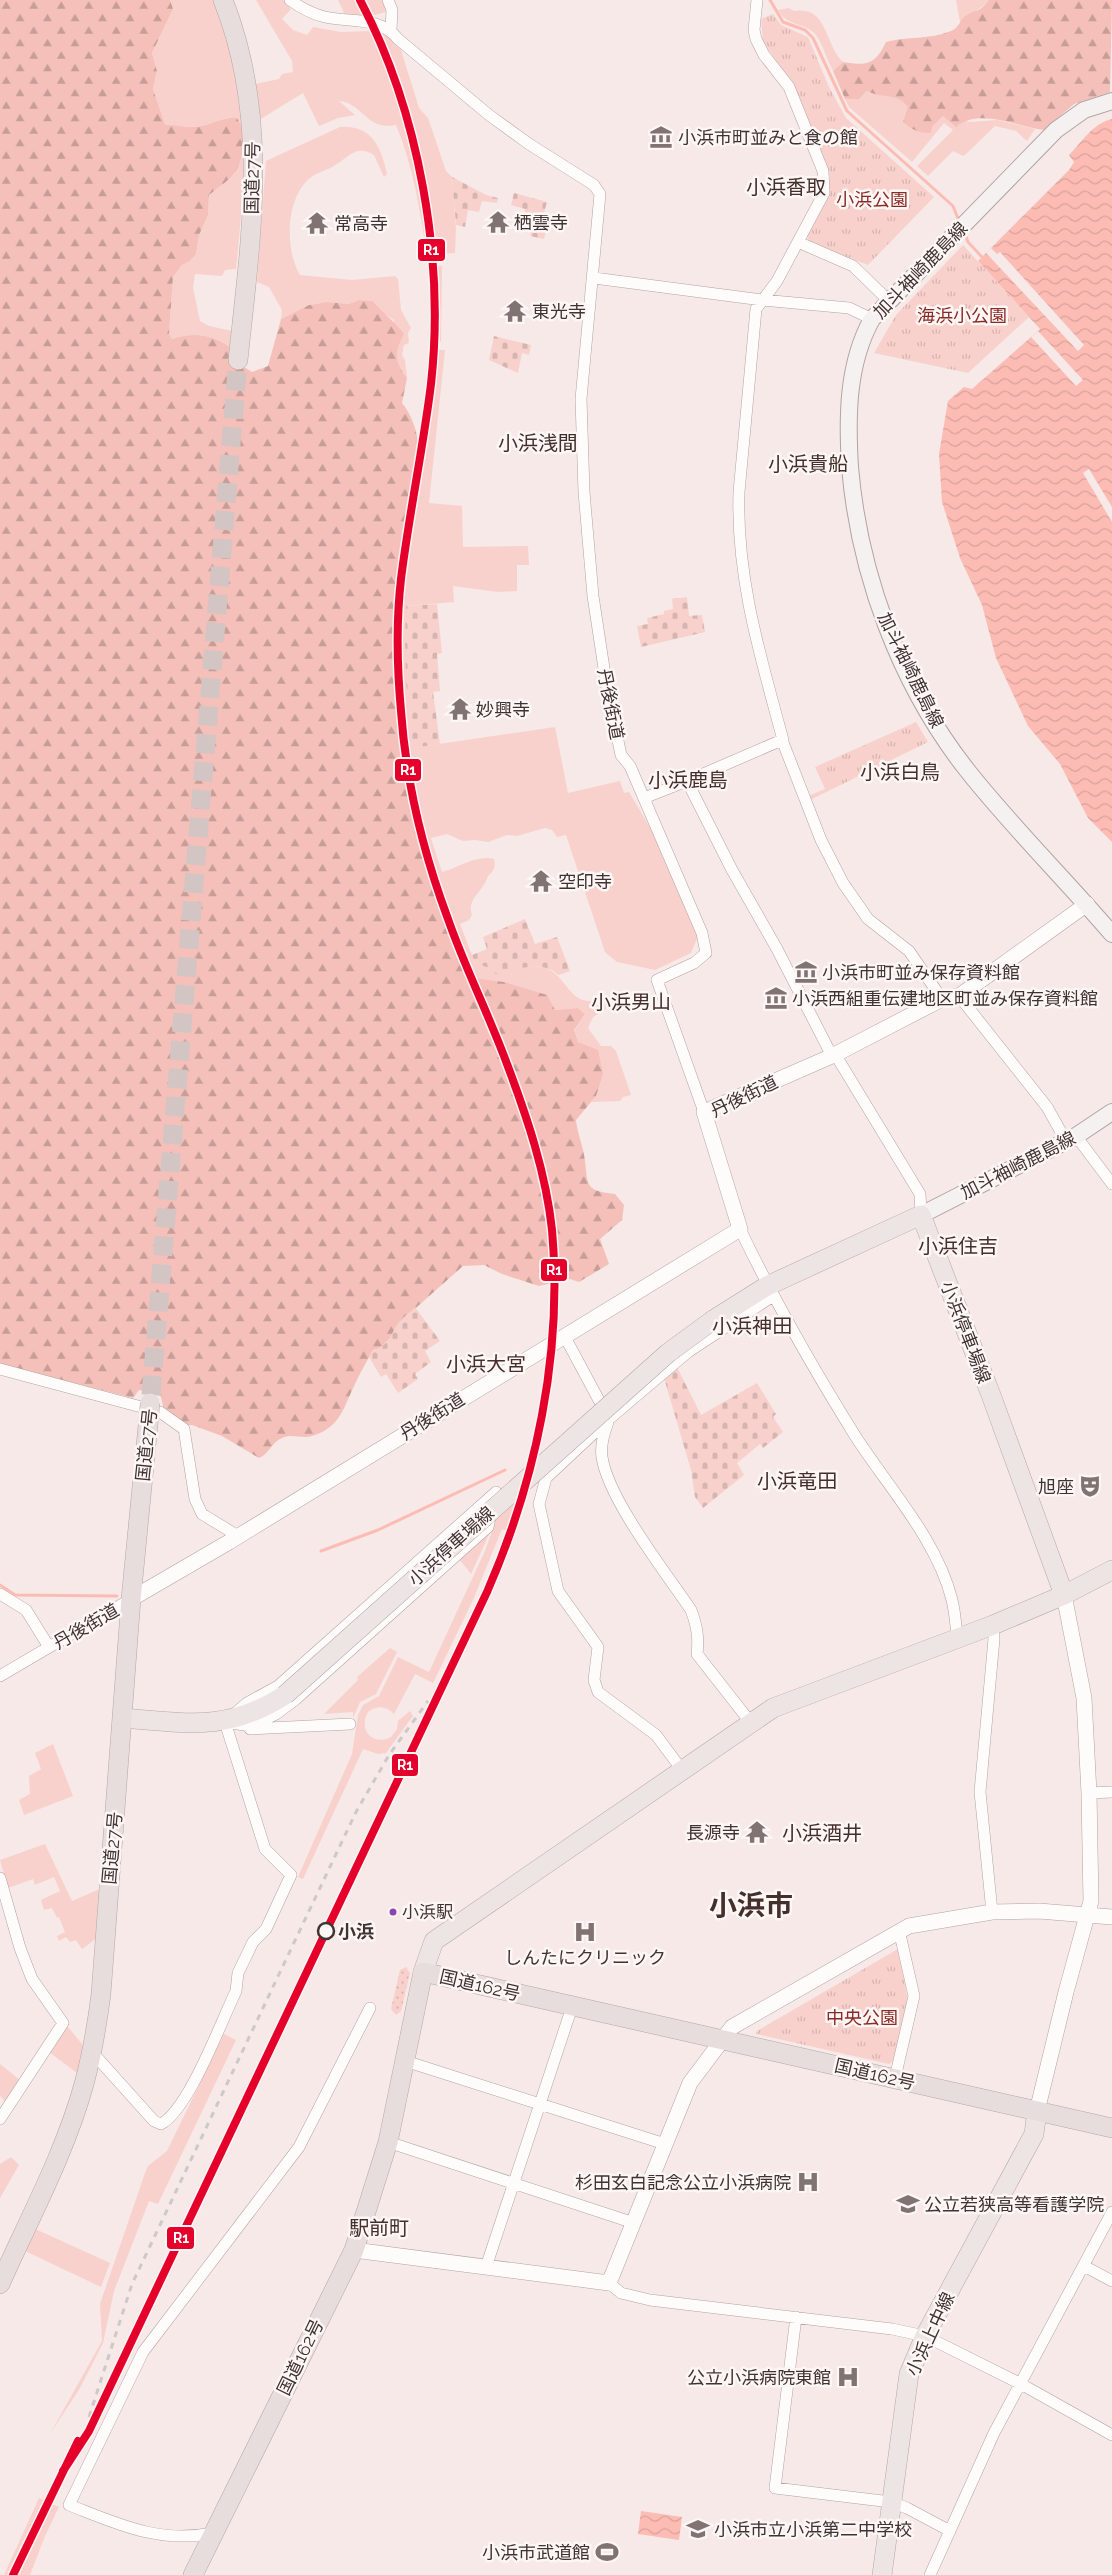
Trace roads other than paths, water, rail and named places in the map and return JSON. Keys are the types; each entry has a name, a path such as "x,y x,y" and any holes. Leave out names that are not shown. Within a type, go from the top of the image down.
{"highway":[{"name":"国道27号","path":"223,0 237,37 245,71 254,148 252,207 238,360"},
{"name":"国道27号","path":"0,2284 72,2120 92,2052 101,1994 131,1599 150,1404"},
{"name":"国道162号","path":"193,2575 354,2250 388,2142 423,1972 1112,2128"}],"main road":[{"name":"加斗袖崎鹿島線","path":"1112,101 1084,110 1064,124 888,300 864,333 854,364 850,402 852,486 864,552 885,622 926,708 967,771 1112,934"},
{"name":"加斗袖崎鹿島線","path":"921,1215 1071,1138 1112,1112"},
{"name":"小浜停車場線","path":"123,1718 196,1723 225,1722 268,1706 285,1695 668,1353 712,1320 921,1215 994,1402 1064,1595"},
{"path":"423,1972 434,1941 773,1708 993,1625 1064,1595 1112,1570"},
{"name":"小浜上中線","path":"882,2575 905,2392 909,2374 925,2336 1034,2134 1037,2111"}],"street":[{"path":"290,0 306,11 323,17 376,23 391,30 392,10 388,0"},
{"path":"757,0 756,39 764,56 789,87 823,171 824,193 777,281 756,309 738,522 743,577 754,633 783,740"},
{"name":"丹後街道","path":"0,1676 238,1536 740,1229 704,1112 657,980 694,963 706,953 702,933 630,766 621,755 607,688 588,548 581,399 594,278 595,236 601,203 600,194 594,185 536,149 489,115 398,39 391,30"},
{"path":"798,242 853,266 888,300"},
{"path":"594,278 762,300 849,308 872,320"},
{"path":"644,798 782,740 821,840 843,883 868,919 909,951 942,999"},
{"path":"687,781 732,870 834,1055 920,1194 921,1215"},
{"path":"1087,904 959,996 1071,1138 1112,1184"},
{"name":"丹後街道","path":"704,1112 834,1055 942,999 959,996"},
{"path":"740,1229 770,1291 855,1435 910,1514 933,1554 952,1599 957,1637"},
{"path":"682,1770 656,1735 598,1692 594,1680 598,1647 558,1591 539,1504 546,1478 609,1419 688,1352 770,1291"},
{"path":"565,1337 609,1419 603,1436 602,1457 618,1499 691,1610 697,1626 699,1640 697,1654 750,1723"},
{"path":"0,1369 134,1404 168,1416 184,1429 195,1499 202,1514 238,1536"},
{"path":"496,1492 488,1527 296,1699 276,1714 252,1726 225,1722 247,1703 278,1686 496,1492"},
{"path":"0,1594 26,1610 49,1647"},
{"path":"1037,2111 1086,1914 1091,1901 1089,1793 1084,1698 1064,1595"},
{"path":"992,1912 980,1792 994,1639 993,1625"},
{"path":"225,1722 255,1730 350,1724"},
{"path":"92,2052 154,2121 162,2124 167,2121 188,2094 236,1991 238,1973 253,1942 266,1929 291,1875 265,1850 239,1774 225,1722"},
{"path":"1089,1793 1112,1792"},
{"path":"0,1878 20,1948 32,1978 63,2023 0,2119"},
{"path":"610,2283 690,2083 732,2027 899,1930 940,1919 992,1912 1039,1911 1112,1917"},
{"path":"895,2078 914,1996 899,1930"},
{"path":"486,2267 572,2007"},
{"path":"213,2533 190,2538 161,2536 122,2525 69,2505 143,2352 299,2146 370,2008"},
{"path":"405,2061 665,2144"},
{"path":"388,2142 634,2223"},
{"path":"935,2574 950,2531 994,2433 1112,2212"},
{"path":"354,2250 610,2283 621,2293 650,2300 892,2329 925,2336 1021,2384 1112,2435"},
{"path":"1084,2266 1112,2281"},
{"path":"796,2317 775,2488 891,2502 908,2508 950,2531"}],"water":[{"path":"1112,119 1112,842 1088,818 1060,764 1028,726 996,658 982,605 960,558 942,502 939,454 948,401 964,387 972,389 1040,329 978,261 1069,170 1074,162 1069,155 1088,134 1099,124"},
{"path":"641,2511 682,2517 679,2540 638,2534"}],"waterway":[{"path":"770,0 783,22 805,30 813,38 847,111 953,206 959,221"},
{"path":"964,231 968,242 982,257"},
{"path":"321,1551 378,1530 505,1470"},
{"path":"0,1585 15,1595 117,1596"}],"tunnel":[{"path":"151,1395 238,360"}],"railway":[{"path":"89,2417 132,2284 356,1812 389,1755 428,1701"}],"place":[{"name":"小浜市町並みと食の館","path":"661,137"},
{"name":"栖雲寺","path":"498,222"},
{"name":"常高寺","path":"317,223"},
{"name":"東光寺","path":"515,311"},
{"name":"妙興寺","path":"460,709"},
{"name":"空印寺","path":"541,881"},
{"name":"小浜市町並み保存資料館","path":"806,972"},
{"name":"小浜西組重伝建地区町並み保存資料館","path":"776,998"},
{"name":"旭座","path":"1090,1486"},
{"name":"長源寺","path":"757,1832"},
{"name":"小浜駅","path":"393,1912"},
{"name":"小浜","path":"326,1931"},
{"name":"しんたにクリニック","path":"585,1932"},
{"name":"杉田玄白記念公立小浜病院","path":"808,2182"},
{"name":"公立若狭高等看護学院","path":"908,2204"},
{"name":"公立小浜病院東館","path":"848,2377"},
{"name":"小浜市立小浜第二中学校","path":"698,2529"},
{"name":"小浜市武道館","path":"607,2552"}],"district":[{"name":"小浜香取","path":"786,187"},
{"name":"小浜浅間","path":"538,443"},
{"name":"小浜貴船","path":"808,464"},
{"name":"小浜白鳥","path":"900,772"},
{"name":"小浜鹿島","path":"688,780"},
{"name":"小浜男山","path":"631,1002"},
{"name":"小浜住吉","path":"958,1246"},
{"name":"小浜神田","path":"752,1326"},
{"name":"小浜大宮","path":"486,1364"},
{"name":"小浜竜田","path":"797,1481"},
{"name":"小浜酒井","path":"822,1833"},
{"name":"小浜市","path":"751,1905"},
{"name":"駅前町","path":"379,2228"}],"park label":[{"name":"小浜公園","path":"872,199"},
{"name":"海浜小公園","path":"962,315"},
{"name":"中央公園","path":"862,2017"}]}
